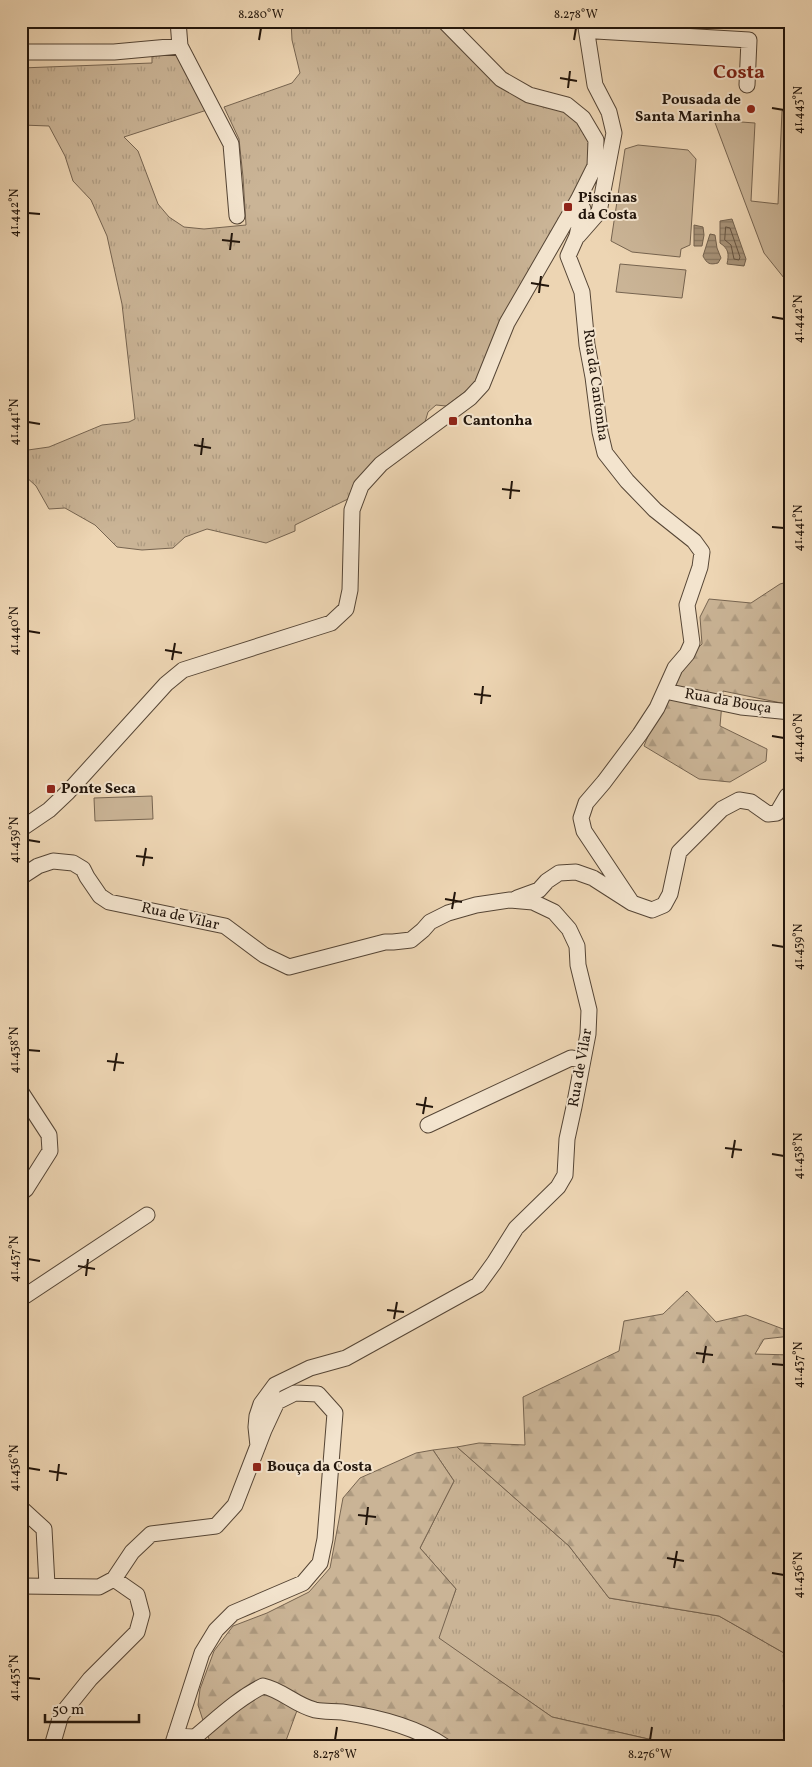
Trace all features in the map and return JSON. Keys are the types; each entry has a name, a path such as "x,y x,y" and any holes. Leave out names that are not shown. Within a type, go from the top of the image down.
{"street":[{"path":"178,21 180,46 231,144 237,216"},
{"path":"21,829 49,810 68,792 166,684 183,670 331,623 346,608 350,590 352,510 361,486 381,464 470,398 482,385 507,323 596,166 596,140 583,118 567,105 529,95 501,79 444,21"},
{"path":"577,236 599,212 614,134 609,112 595,85 585,21"},
{"path":"592,21 596,31 749,40 747,85"},
{"path":"21,52 114,52 180,46"},
{"name":"Rua da Cantonha","path":"578,200 583,209 577,236 568,256 582,292 587,345 605,453 627,481 655,510 694,541 702,552 700,567 687,605 692,643 687,654 675,668 657,708 640,734 604,782 586,802 581,818 584,831 632,903"},
{"name":"Rua da Bouça","path":"665,691 741,707 791,712"},
{"path":"510,900 539,890 547,881 559,873 576,872 593,878 632,903 652,910 664,905 670,894 679,852 722,809 739,800 751,802 768,814 777,813 787,796 791,793"},
{"name":"Rua de Vilar","path":"21,877 38,866 53,861 73,863 83,869 97,892 109,902 224,926 264,955 289,967 385,942 410,940 430,922 448,913 476,905 510,900 533,902 554,912 569,928 577,946 578,965 589,1010 588,1034 567,1139 565,1175 558,1187 516,1228 478,1285 346,1358 310,1368 275,1385 261,1404 257,1416 258,1446"},
{"path":"428,1125 571,1058 583,1060"},
{"path":"21,1092 49,1136 50,1151 21,1194"},
{"path":"21,1293 24,1296 147,1216"},
{"path":"21,1586 99,1587 114,1579 132,1552 151,1534 216,1526 235,1505 277,1402 295,1393 318,1394 335,1413 325,1538 320,1563 303,1583 233,1613 216,1630 202,1653 174,1741 195,1737 229,1707 247,1694 263,1686 271,1688 299,1705 316,1710 340,1712 388,1721 420,1733 444,1746"},
{"path":"21,1508 44,1529 47,1585"},
{"path":"52,1746 61,1715 90,1679 137,1632 142,1614 137,1595 114,1579"}],"green space":[{"path":"291,21 435,21 485,70 570,113 592,143 592,157 475,384 446,406 436,405 428,412 425,422 392,447 360,477 348,499 295,525 295,531 266,543 207,529 185,537 173,548 142,550 117,547 95,525 65,508 49,509 36,486 21,474 21,451 49,447 102,425 129,422 135,419 122,304 107,236 91,200 73,181 65,156 49,126 21,126 21,68 152,63 152,55 178,53 207,110 124,137 138,151 158,204 169,217 184,227 204,229 246,225 239,139 224,107 292,83 300,73 292,40"},
{"path":"782,111 791,111 791,278 784,278 764,253 714,120 755,123 751,201 778,204"},
{"path":"638,145 688,150 696,159 690,245 681,249 680,257 632,252 611,241 625,149"},
{"path":"620,264 686,270 682,298 616,292"},
{"path":"791,581 791,705 723,691 720,726 767,749 766,761 730,782 699,779 644,746 673,672 702,644 700,617 709,599 751,603 780,584"},
{"path":"152,796 153,819 95,821 94,798"},
{"path":"687,1291 716,1322 746,1315 791,1332 791,1336 764,1339 755,1354 791,1355 791,1653 784,1653 719,1616 609,1598 569,1546 457,1447 479,1443 525,1445 523,1397 619,1351 624,1321 663,1314"},
{"path":"457,1447 569,1546 609,1598 719,1616 784,1653 791,1653 791,1746 679,1746 552,1717 438,1638 456,1589 420,1548 454,1481 433,1450"},
{"path":"433,1450 454,1481 420,1548 456,1589 439,1638 552,1717 679,1746 444,1746 439,1743 299,1705 284,1746 206,1746 209,1739 198,1705 200,1689 214,1651 233,1626 267,1613 309,1592 330,1568 343,1498 360,1478 416,1453"}],"water":[{"path":"732,219 746,259 744,266 727,264 728,252 720,243 720,221"},
{"path":"694,225 703,227 702,246 694,246"},
{"path":"710,234 715,235 721,258 718,263 713,264 706,261 703,256"}],"place":[{"name":"Pousada de Santa Marinha","path":"751,109"},
{"name":"Piscinas da Costa","path":"568,207"},
{"name":"Cantonha","path":"453,421"},
{"name":"Ponte Seca","path":"51,789"},
{"name":"Bouça da Costa","path":"257,1467"}],"district":[{"name":"Costa","path":"739,73"}]}
